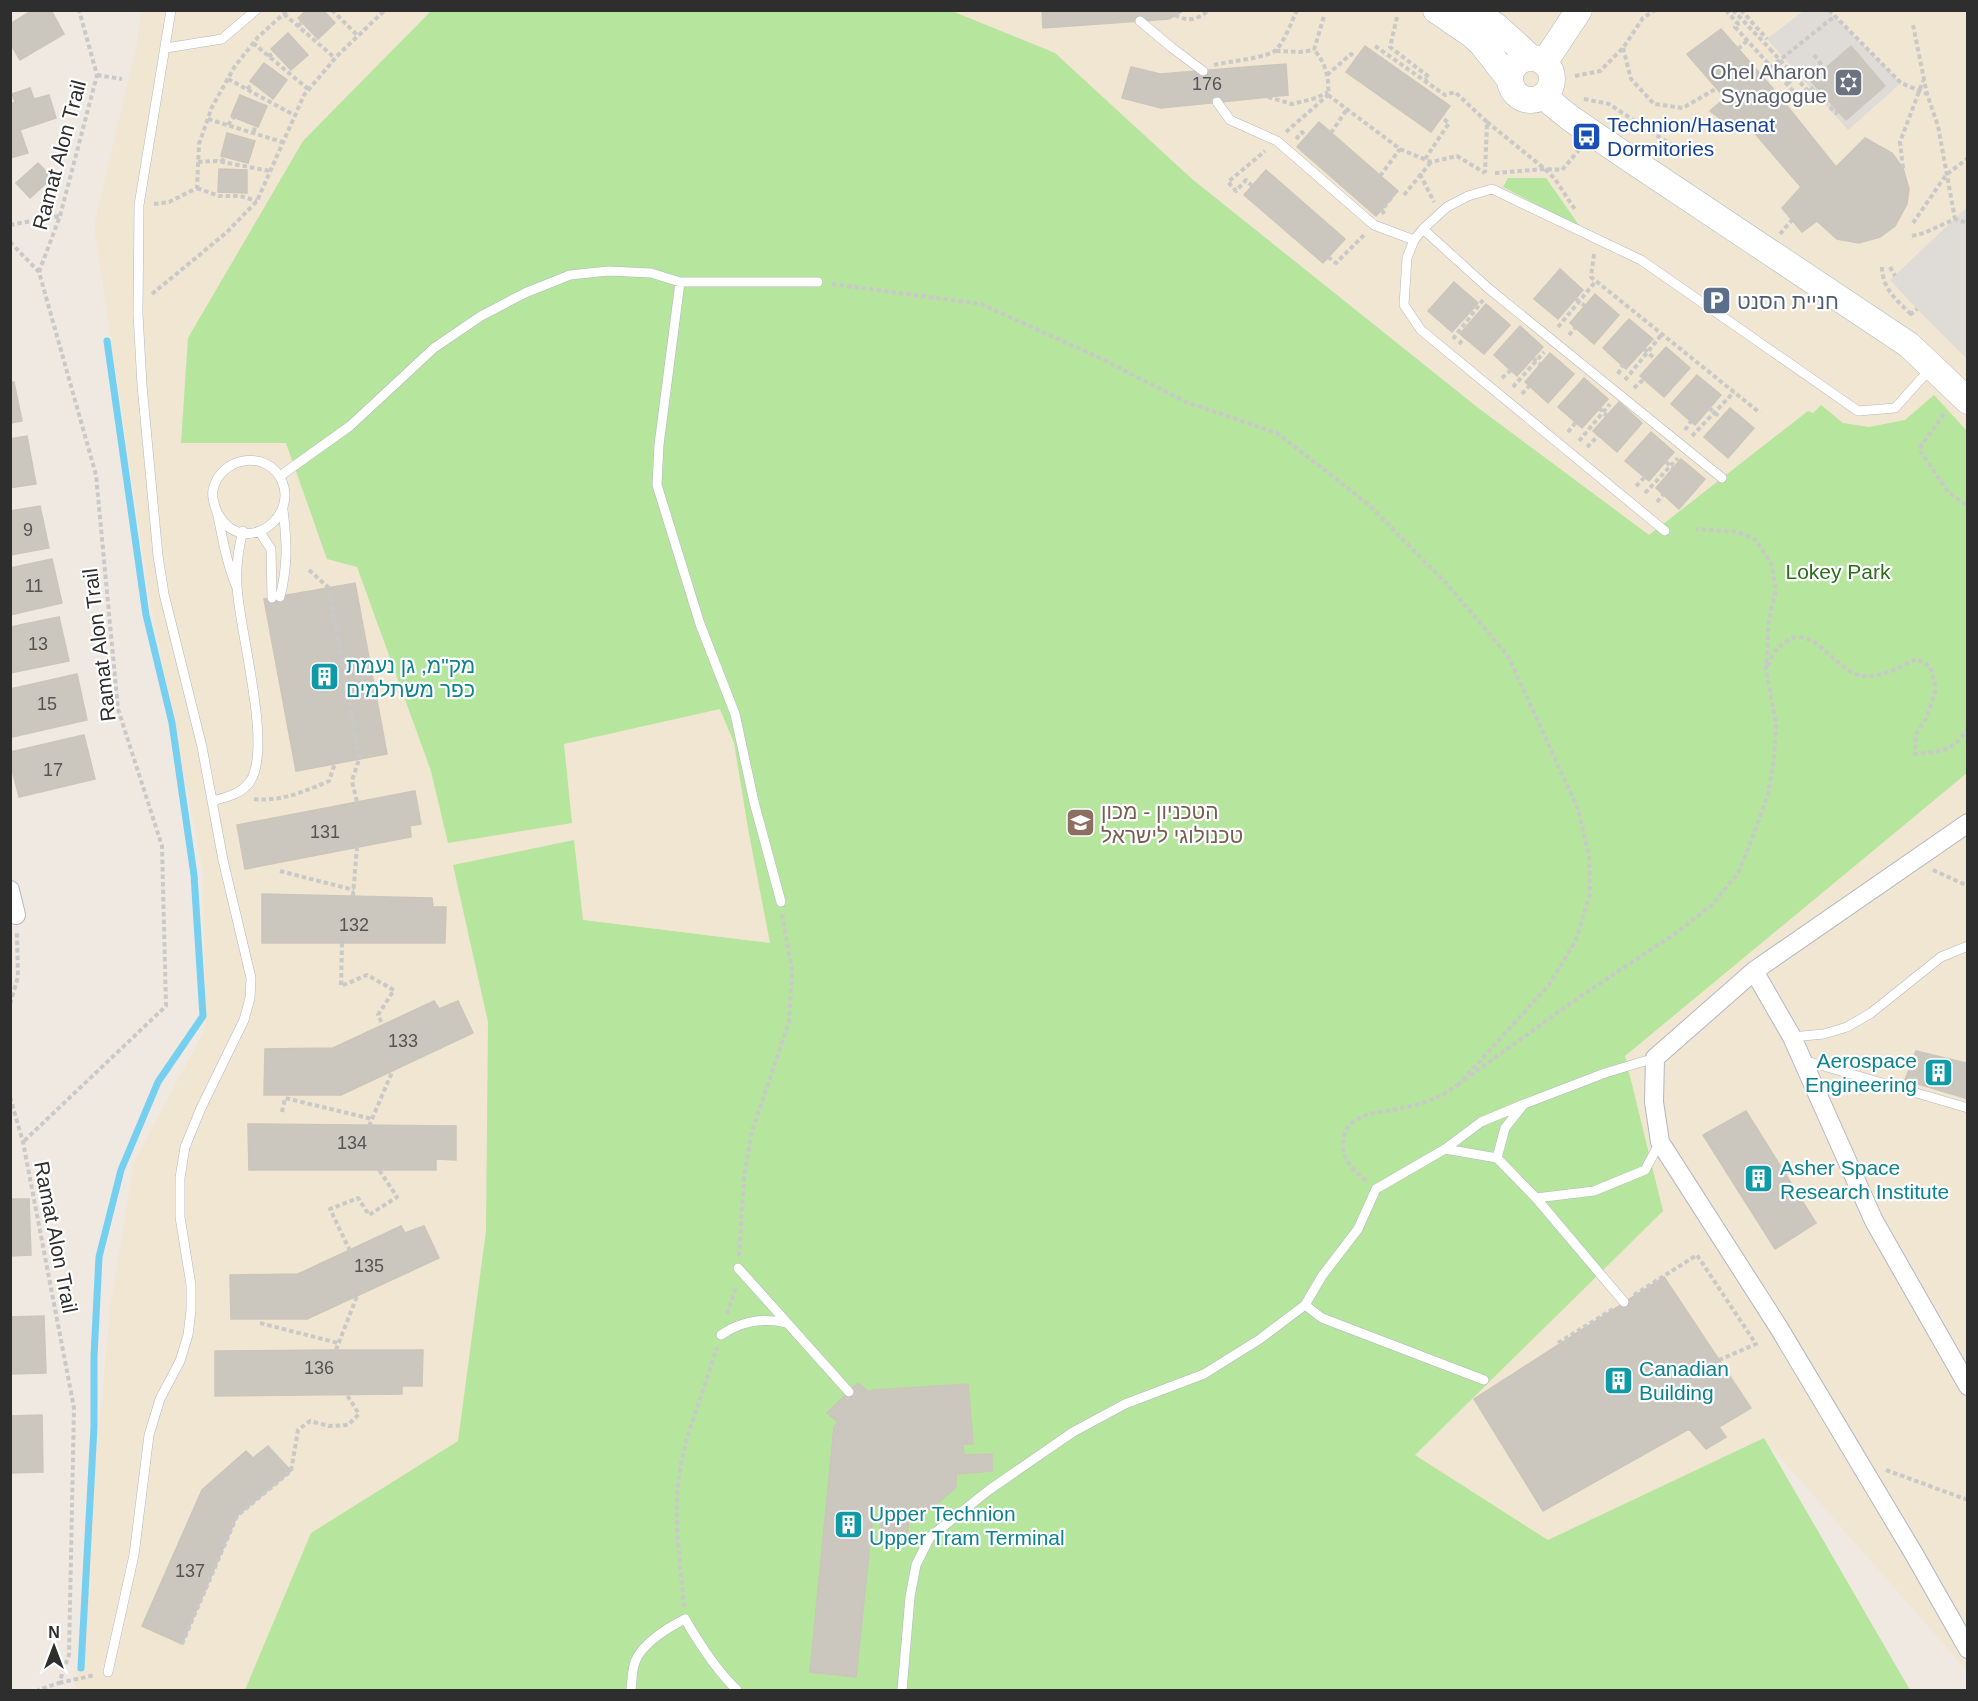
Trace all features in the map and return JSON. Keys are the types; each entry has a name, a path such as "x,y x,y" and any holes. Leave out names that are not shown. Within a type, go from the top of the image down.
{"street":[{"path":"1436,10 1482,44 1510,80"},
{"path":"1470,10 1496,26 1538,61 1549,68 1552,80 1548,92 1531,100 1519,96 1511,86 1510,80 1514,68 1518,63 1538,61 1579,10"},
{"path":"1543,96 1615,149 1909,345 1968,401"},
{"path":"1968,823 1754,971 1655,1058 1654,1102 1660,1142 1779,1328 1968,1649"},
{"path":"10,890 16,915"},
{"path":"1754,971 1792,1037 1874,1221 1968,1386"}],"lane":[{"path":"108,1672 134,1555 150,1435 160,1400 180,1362 188,1335 191,1285 180,1217 180,1178 185,1147 201,1108 244,1020 250,998 251,978 223,860 202,747 164,594 142,385 138,314 139,205 171,10"},
{"path":"166,48 222,39 256,10"},
{"path":"1140,21 1203,71"},
{"path":"1217,102 1230,120 1280,138 1374,225 1414,240"},
{"path":"1665,531 1421,330 1404,305 1407,258 1414,240 1447,207 1468,196 1492,189 1641,260 1858,411 1895,408 1932,368"},
{"path":"1423,229 1488,288 1722,478"},
{"path":"280,476 350,426 434,348 481,316 525,293 570,275 608,271 651,273 680,282 818,282"},
{"path":"680,282 659,445 657,485 700,624 735,714 754,802 781,902"},
{"path":"260,531 272,549 276,597 286,570 287,542 283,510 285,490 280,476 262,462 251,459 240,460 221,472 215,482 213,504 218,514 232,529 260,531 272,525 283,510"},
{"path":"212,801 237,793 247,786 253,777 259,747 256,708 237,588 223,545 218,514"},
{"path":"237,588 238,550 243,531"},
{"path":"1792,1037 1824,1034 1847,1027 1871,1013 1941,957 1968,946"},
{"path":"902,1690 910,1597 916,1565 930,1537 989,1490 1073,1432 1125,1404 1204,1374 1260,1339 1305,1305 1322,1276 1358,1229 1376,1190 1445,1149 1481,1122 1594,1077 1655,1058"},
{"path":"1803,1060 1968,1108"},
{"path":"1497,1158 1505,1128 1524,1104"},
{"path":"1536,1198 1594,1191 1645,1170 1660,1142"},
{"path":"1445,1149 1497,1158 1536,1198 1624,1302"},
{"path":"738,1268 849,1392"},
{"path":"1305,1305 1322,1318 1484,1380"},
{"path":"721,1335 731,1328 761,1319 787,1323"},
{"path":"631,1690 635,1660 648,1643 670,1626 685,1619 726,1680 737,1690"}],"path":[{"name":"Ramat Alon Trail","path":"39,272 60,216 97,75 79,10"},
{"path":"332,10 339,14 358,36"},
{"path":"1175,15 1190,19 1199,18 1208,10"},
{"path":"1276,51 1298,10"},
{"path":"1575,76 1599,71 1623,48 1643,18 1655,10"},
{"path":"1726,10 1738,24"},
{"path":"1733,10 1809,92 1815,86"},
{"path":"1741,10 1767,39"},
{"path":"1829,10 1901,83 1927,94"},
{"path":"152,294 226,233 257,201 303,95 335,58 383,11"},
{"path":"197,188 199,144 212,106 253,44 286,12 297,26 335,58"},
{"path":"1314,50 1324,16"},
{"path":"1787,84 1792,80 1776,63 1835,16"},
{"path":"1397,17 1390,47 1429,77 1425,80"},
{"path":"1743,20 1735,27 1796,93 1785,104"},
{"path":"297,26 302,22"},
{"path":"1913,25 1927,94 1938,126 1955,219"},
{"path":"1738,49 1747,41"},
{"path":"253,44 288,70 308,89"},
{"path":"1375,46 1446,94 1455,92 1487,122 1545,169 1555,179 1577,213"},
{"path":"1623,48 1631,79 1654,104 1683,108 1717,88"},
{"path":"1212,65 1264,56 1276,51 1314,50"},
{"path":"1252,186 1246,180 1236,191 1228,182 1328,93 1328,75 1314,50"},
{"path":"268,56 275,53"},
{"path":"1328,75 1351,54 1356,58"},
{"path":"1814,55 1825,69"},
{"path":"97,75 122,79"},
{"path":"228,79 271,100 294,115"},
{"path":"1903,168 1900,142 1924,79"},
{"path":"248,89 254,84"},
{"path":"1268,97 1292,104 1328,93"},
{"path":"1328,93 1400,150 1431,162"},
{"path":"1582,99 1608,104 1670,144 1664,158"},
{"path":"1830,106 1836,113 1838,111"},
{"path":"1331,133 1347,109"},
{"path":"228,125 234,117"},
{"path":"1425,159 1449,123 1442,118"},
{"path":"208,119 282,142"},
{"path":"1404,195 1431,162 1457,156 1485,173 1487,122"},
{"path":"254,132 255,126"},
{"path":"1302,132 1306,137"},
{"path":"1380,176 1400,150"},
{"path":"1495,173 1562,170 1579,150"},
{"path":"221,162 225,157"},
{"path":"1913,223 1946,175 1968,158"},
{"path":"198,162 246,165 270,171"},
{"path":"1420,174 1437,206"},
{"path":"153,204 169,202 197,188 222,194 243,195 257,201"},
{"path":"1382,210 1392,197"},
{"path":"10,225 60,216"},
{"path":"1912,236 1955,219 1968,223"},
{"path":"1779,234 1792,220"},
{"path":"1328,257 1336,263 1374,225"},
{"name":"Ramat Alon Trail","path":"10,242 39,272 96,475 118,709 162,846 166,1006 23,1142 74,1408 69,1655 59,1683"},
{"path":"1594,247 1590,277 1760,413"},
{"path":"1882,267 1882,278 1891,295 1911,314"},
{"path":"1890,267 1895,276"},
{"path":"1558,327 1577,300 1596,281"},
{"path":"818,282 981,304 1098,357 1186,402 1277,433 1368,504 1447,584 1508,656 1578,809 1589,856 1590,894 1576,940 1550,985 1458,1085"},
{"path":"1577,300 1585,306"},
{"path":"1452,340 1477,308"},
{"path":"1905,320 1917,309"},
{"path":"1568,335 1575,328"},
{"path":"1624,381 1645,351 1662,334"},
{"path":"1458,345 1465,338"},
{"path":"1645,351 1655,359"},
{"path":"1513,388 1541,356"},
{"path":"1617,375 1623,366"},
{"path":"1502,379 1510,370"},
{"path":"1633,388 1644,379"},
{"path":"1521,395 1529,386"},
{"path":"1692,436 1734,392"},
{"path":"1580,441 1608,407"},
{"path":"1709,408 1721,418"},
{"path":"1944,414 1919,449 1948,492 1968,506"},
{"path":"1684,430 1691,421"},
{"path":"1568,432 1576,422"},
{"path":"1587,447 1598,436"},
{"path":"1645,493 1672,467 1680,455"},
{"path":"1666,462 1672,467"},
{"path":"1636,486 1644,478"},
{"path":"1657,502 1663,495"},
{"path":"1376,1190 1350,1166 1342,1154 1343,1136 1351,1122 1369,1113 1401,1108 1437,1098 1458,1085 1578,998 1676,933 1713,904 1738,873 1768,794 1774,760 1776,724 1766,669 1766,646 1776,590 1771,563 1756,540 1738,532 1696,529"},
{"path":"309,570 329,588 359,759 352,781 357,802"},
{"path":"1766,669 1773,651 1792,637 1809,638 1846,669 1861,676 1879,675 1916,659 1930,666 1936,689 1926,719 1916,734 1915,754 1938,753 1951,746 1968,728"},
{"path":"1766,646 1773,651"},
{"path":"248,798 265,800 303,793 329,781 335,764"},
{"path":"353,896 357,846"},
{"path":"1930,868 1968,885"},
{"path":"280,871 354,890"},
{"path":"10,1004 18,977 16,915"},
{"path":"342,943 341,986 367,975 394,990 378,1015 383,1026"},
{"path":"10,974 18,977"},
{"path":"369,1126 393,1070"},
{"path":"10,1097 23,1142"},
{"path":"282,1112 285,1098 372,1119"},
{"path":"350,1251 330,1209 358,1198 369,1215 397,1197 379,1170"},
{"path":"1558,1343 1697,1255 1756,1344 1719,1360"},
{"path":"336,1350 357,1296"},
{"path":"260,1323 338,1343"},
{"path":"182,1644 237,1516 291,1471 298,1430 309,1421 329,1426 348,1425 359,1414 347,1395"},
{"path":"1857,1459 1968,1500"},
{"path":"38,1690 108,1672"}],"shaded area":[{"name":"הטכניון - מכון טכנולוגי לישראל","path":"141,11 1967,11 1967,1671 1764,1439 1548,1540 1415,1455 977,1690 75,1690 110,1309 134,1162 206,1027 203,872 150,599 94,226 137,43"},
{"path":"1803,11 1829,11 1901,83 1848,130 1767,39"},
{"path":"1967,207 1967,359 1890,280"}],"green space":[{"name":"הטכניון - מכון טכנולוגי לישראל","path":"432,10 952,11 1055,53 1192,179 1477,407 1649,535 1808,411 1813,413 1821,405 1843,423 1869,427 1905,420 1934,395 1967,431 1967,773 1625,1056 1663,1211 1415,1455 1548,1540 1764,1438 1910,1690 245,1690 311,1533 458,1441 486,1231 488,1022 453,865 574,840 583,920 770,943 734,743 720,709 564,744 572,823 448,843 431,771 357,567 327,559 286,443 181,443 188,338 303,141"},
{"path":"1508,178 1546,178 1581,228 1503,187"}],"building":[{"path":"33,10 51,10 64,34 20,60 10,43 10,24"},
{"path":"307,10 323,10 335,23 318,39 298,18"},
{"path":"1042,10 1185,10 1169,19 1043,28"},
{"path":"1721,29 1776,92 1836,167 1865,138 1892,153 1903,168 1909,189 1907,204 1895,226 1880,237 1859,243 1837,239 1817,221 1802,232 1782,208 1801,187 1746,123 1738,132 1710,111 1725,98 1687,54"},
{"path":"288,33 308,55 291,70 271,49"},
{"path":"1365,46 1450,106 1431,132 1346,72"},
{"name":"Ohel Aharon Synagogue","path":"1851,46 1885,86 1846,120 1811,81"},
{"path":"264,63 287,80 273,99 250,81"},
{"path":"1286,64 1288,95 1161,108 1122,98 1131,67 1160,74"},
{"path":"30,88 34,99 49,95 56,118 20,130 28,153 10,158 10,104 15,102 12,94"},
{"path":"240,95 267,106 258,127 231,116"},
{"path":"1319,122 1398,191 1376,216 1297,147"},
{"path":"227,133 255,141 248,163 221,156"},
{"path":"38,163 52,178 30,198 16,183"},
{"path":"219,169 247,170 247,193 218,192"},
{"path":"1266,170 1345,239 1323,263 1244,195"},
{"path":"1560,269 1583,290 1558,319 1534,299"},
{"path":"1454,282 1478,303 1452,332 1428,311"},
{"path":"1595,294 1619,315 1594,344 1570,323"},
{"path":"1486,304 1510,325 1484,354 1460,334"},
{"path":"1629,319 1653,339 1626,369 1603,348"},
{"path":"1520,326 1543,347 1517,376 1494,355"},
{"path":"1666,347 1690,368 1664,397 1640,376"},
{"path":"1550,353 1574,374 1548,403 1525,382"},
{"path":"1697,375 1721,395 1695,425 1671,404"},
{"path":"1584,378 1608,399 1582,428 1558,407"},
{"path":"10,382 14,382 22,421 10,423"},
{"path":"1619,402 1642,423 1617,452 1593,431"},
{"path":"1730,408 1754,428 1728,458 1704,437"},
{"path":"1651,432 1674,452 1649,481 1625,461"},
{"path":"27,436 36,484 10,488 10,439"},
{"path":"1681,459 1705,479 1679,509 1656,488"},
{"path":"40,506 49,548 10,555 10,511"},
{"path":"52,559 62,603 10,615 10,568"},
{"name":"מק\"מ, גן נעמת כפר משתלמים","path":"355,583 387,754 296,771 264,599"},
{"path":"59,617 69,661 10,673 10,627"},
{"path":"77,674 87,720 12,737 10,689"},
{"path":"84,735 95,779 19,797 10,762 10,752"},
{"path":"415,791 421,824 410,826 411,837 245,869 237,825"},
{"path":"262,894 432,898 433,907 446,907 445,943 262,943"},
{"path":"434,1001 439,1009 458,1001 473,1033 341,1095 264,1095 265,1049 333,1048"},
{"name":"Aerospace Engineering","path":"1916,1051 1966,1063 1968,1060 1968,1099 1905,1080"},
{"name":"Asher Space Research Institute","path":"1746,1111 1816,1223 1775,1249 1703,1135"},
{"path":"248,1124 456,1126 456,1160 436,1159 436,1170 249,1170"},
{"path":"10,1199 29,1199 31,1255 10,1256"},
{"path":"401,1226 405,1233 424,1226 439,1258 307,1319 231,1319 230,1275 298,1274"},
{"name":"Canadian Building","path":"1664,1277 1751,1408 1719,1427 1726,1437 1706,1449 1689,1429 1543,1511 1474,1399"},
{"path":"44,1316 46,1373 10,1374 10,1317"},
{"path":"423,1350 422,1386 402,1386 402,1394 215,1396 215,1351"},
{"name":"Upper Technion Upper Tram Terminal","path":"858,1383 869,1392 968,1384 973,1444 963,1444 964,1455 992,1454 992,1471 956,1474 956,1487 930,1510 910,1508 906,1544 879,1541 882,1508 874,1506 856,1677 810,1672 834,1427 838,1422 827,1413"},
{"path":"42,1415 43,1472 10,1473 10,1416"},
{"path":"268,1446 291,1471 237,1516 182,1644 142,1626 202,1490 246,1451 253,1458"}],"waterway":[{"path":"81,1668 94,1427 94,1356 99,1257 121,1170 158,1082 203,1016 194,875 172,723 146,615 107,341"}],"place":[{"name":"Ohel Aharon Synagogue","path":"1848,83"},
{"name":"Technion/Hasenat Dormitories","path":"1586,136"},
{"name":"חניית הסנט","path":"1716,301"},
{"name":"מק\"מ, גן נעמת כפר משתלמים","path":"325,677"},
{"name":"הטכניון - מכון טכנולוגי לישראל","path":"1080,823"},
{"name":"Aerospace Engineering","path":"1938,1072"},
{"name":"Asher Space Research Institute","path":"1759,1179"},
{"name":"Canadian Building","path":"1618,1380"},
{"name":"Upper Technion Upper Tram Terminal","path":"848,1525"}],"park label":[{"name":"Lokey Park","path":"1838,571"}]}
